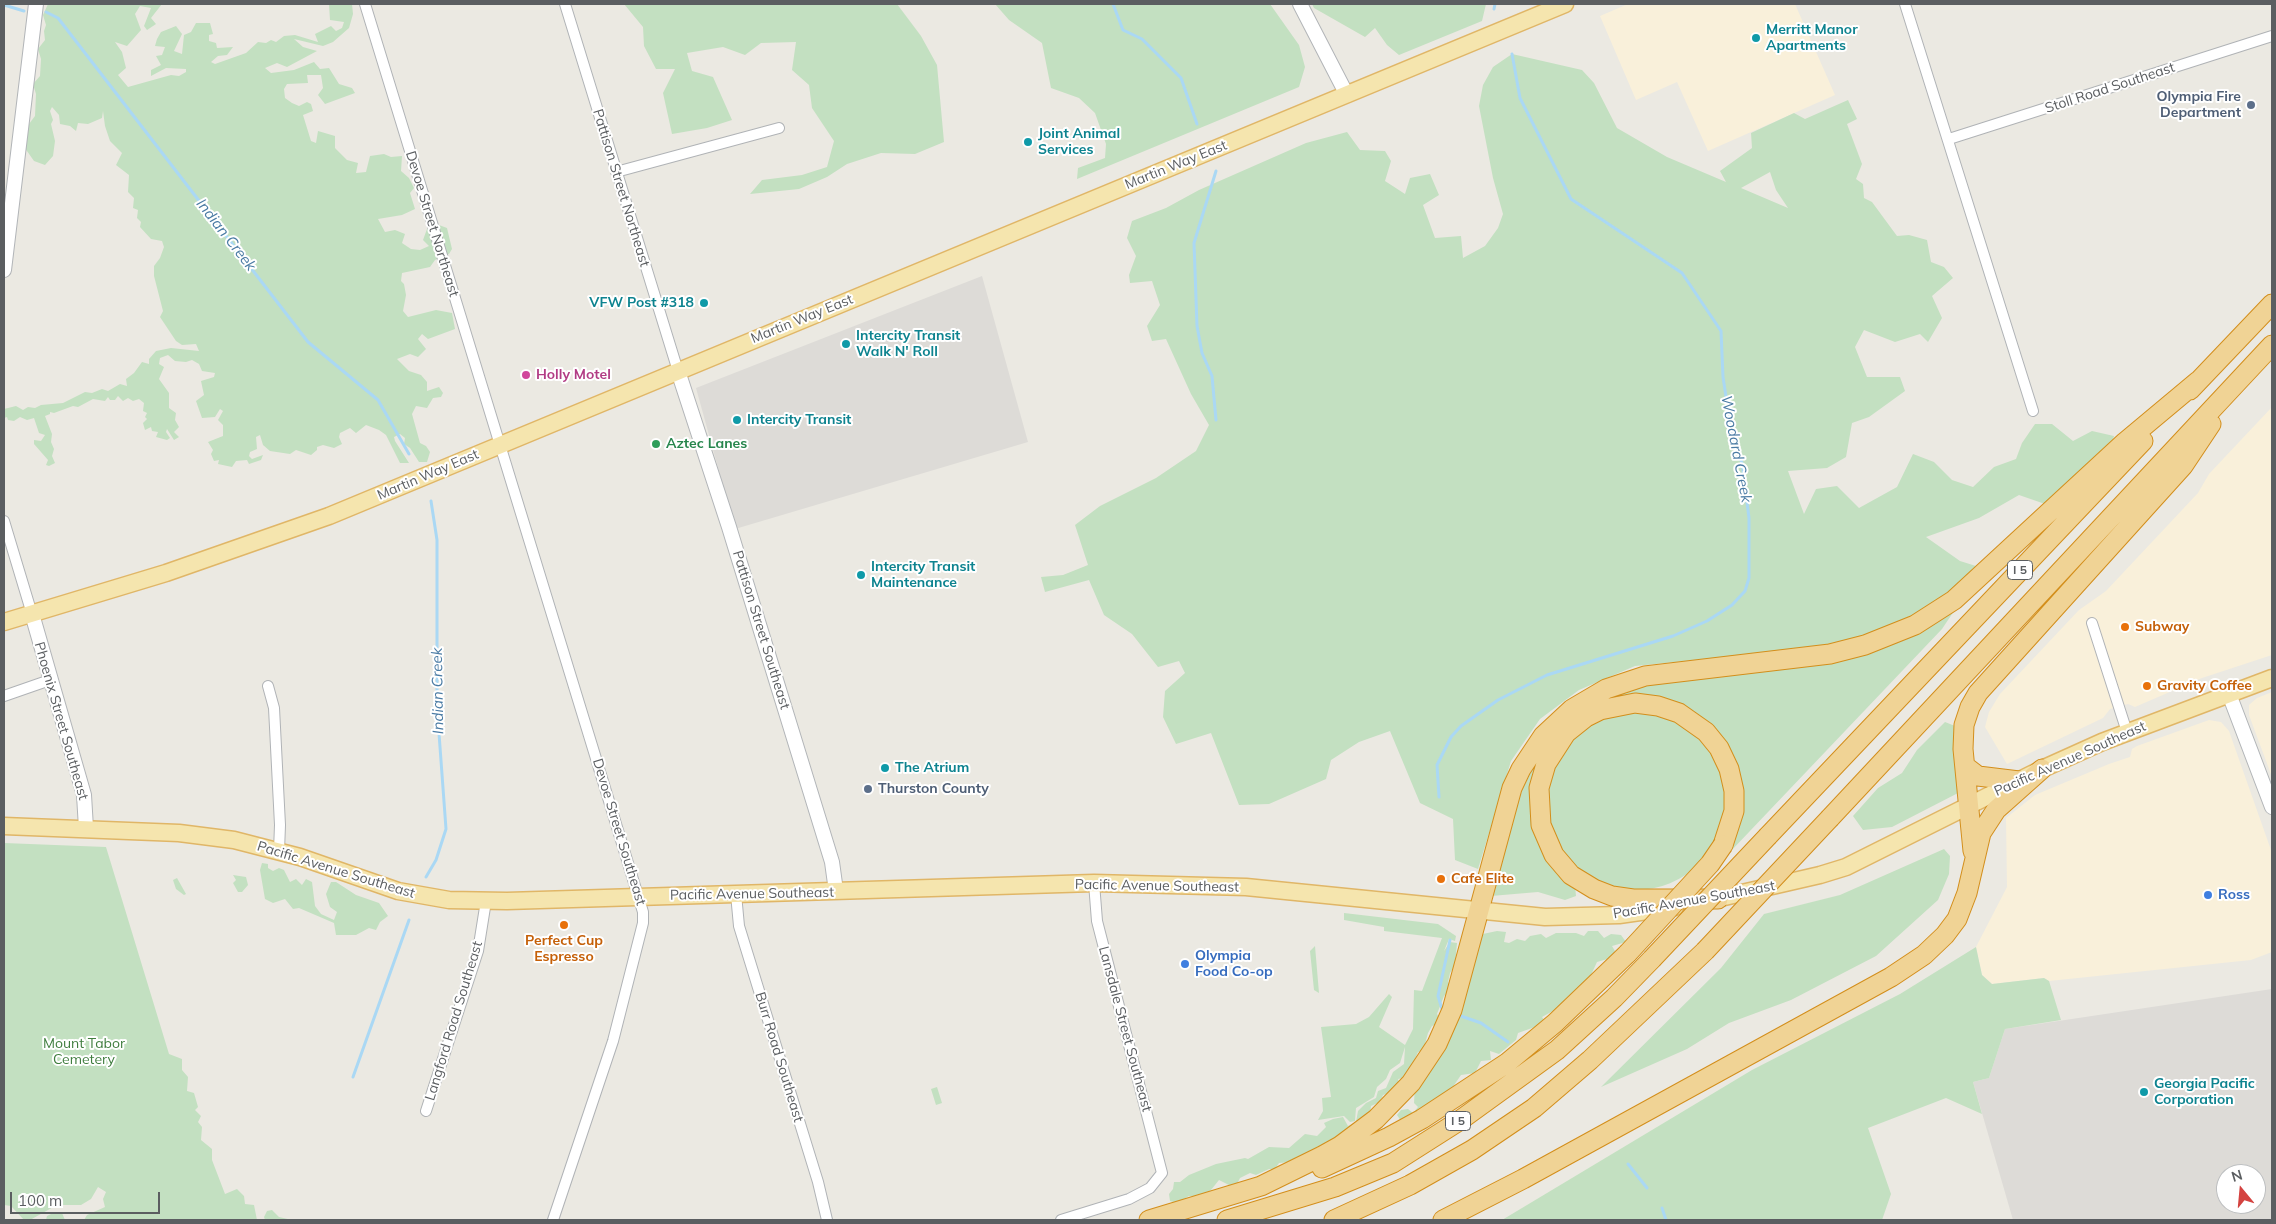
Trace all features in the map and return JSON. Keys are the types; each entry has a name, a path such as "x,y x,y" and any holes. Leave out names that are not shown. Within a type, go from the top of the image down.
{"highway":[{"name":"I 5","path":"1227,1220 1336,1188 1393,1163 1460,1121 1557,1050 1652,960 2272,304"},
{"name":"I 5","path":"1334,1220 1410,1185 1472,1150 1534,1108 1590,1060 1706,951 2272,345"},
{"path":"1973,864 1965,766 1964,724 1978,693 2182,466 2243,376"},
{"path":"1261,1186 1340,1146 1376,1119 1411,1083 1437,1044 1458,991 1512,788 1521,769 1543,736 1572,709 1606,689 1645,676 1830,654 1866,645 1915,625 1954,600 2125,442 2198,381"},
{"path":"1149,1220 1261,1186 1302,1176 1355,1154 1414,1124 1464,1093 1507,1063 1555,1023 1628,953 1710,864 1723,845 1734,811 1734,791 1729,768 1719,748 1709,736 1697,724 1679,713 1658,706 1640,703 1624,704 1600,710 1586,717 1566,733 1546,764 1538,794 1541,825 1554,855 1571,875 1594,889 1612,896 1633,899 1718,899"},
{"path":"1965,766 1978,776 2019,781"},
{"path":"1443,1220 1890,978 1918,960 1945,935 1957,919 1967,894 1981,833 1996,810 2042,769"}],"main road":[{"name":"Martin Way East","path":"4,622 166,574 329,516 1565,4"},
{"name":"Pacific Avenue Southeast","path":"4,826 86,828 204,835 279,851 398,891 448,900 486,901 1094,883 1246,887 1545,917 1611,916 1718,899 1846,867 2042,769 2127,732 2272,678"}],"street":[{"path":"4,270 36,4"},
{"name":"Devoe Street Northeast","path":"365,4 500,445"},
{"name":"Pattison Street Northeast","path":"565,4 678,371"},
{"path":"1300,4 1347,95"},
{"path":"1905,4 2033,411"},
{"name":"Stoll Road Southeast","path":"1949,139 2272,36"},
{"path":"616,172 779,128"},
{"name":"Pattison Street Southeast","path":"678,371 730,527 830,853 836,891"},
{"name":"Devoe Street Southeast","path":"500,445 638,896 643,923 613,1040 553,1220"},
{"path":"4,521 32,614"},
{"name":"Phoenix Street Southeast","path":"32,614 84,796 86,828"},
{"path":"2092,623 2127,732"},
{"path":"4,696 50,680"},
{"path":"268,686 274,708 280,825 279,851"},
{"path":"2229,694 2272,807"},
{"name":"Lansdale Street Southeast","path":"1061,1220 1129,1199 1150,1188 1162,1173 1097,921 1094,883"},
{"name":"Burr Road Southeast","path":"736,894 739,926 818,1182 827,1220"},
{"name":"Langford Road Southeast","path":"426,1111 478,952 486,901"}],"shaded area":[{"path":"1628,4 1795,4 1835,95 1708,151 1677,82 1636,100 1600,16"},
{"path":"982,276 1028,442 735,529 696,388"},
{"path":"2272,407 2272,655 2202,678 2135,707 2128,704 2110,709 2103,718 2007,764 1985,727 1989,712 2000,694 2079,610 2106,591 2198,493 2209,474"},
{"path":"2272,692 2272,777 2249,715 2249,705 2257,698"},
{"path":"2209,720 2221,722 2229,731 2272,853 2272,952 2251,960 2049,981 2044,978 1992,984 1982,975 1976,947 2007,887 2006,818 2035,795 2130,757 2132,749 2137,746"},
{"name":"Georgia Pacific Corporation","path":"2272,989 2272,1220 2013,1220 1973,1082 1989,1078 2005,1029"}],"green space":[{"path":"48,4 162,4 151,18 156,24 147,30 144,26 151,8 140,6 135,14 141,30 127,46 115,42 122,52 126,68 118,75 128,87 171,75 179,76 186,72 186,69 166,68 151,76 151,70 161,65 156,56 162,55 165,47 155,46 157,39 161,32 176,26 182,34 174,51 182,54 184,35 191,32 196,23 210,23 213,34 209,35 209,41 216,43 217,48 233,47 227,55 218,56 211,62 215,64 246,53 258,42 266,43 271,40 276,42 284,36 295,35 318,42 315,34 331,26 336,31 342,28 344,22 330,20 329,4 352,4 353,14 349,28 333,42 323,46 294,39 303,47 317,51 287,67 277,63 265,68 271,73 294,70 314,62 320,69 329,68 339,84 352,88 355,93 325,104 318,95 323,88 321,75 307,75 308,83 287,84 284,89 285,98 292,103 299,106 307,102 311,104 313,111 303,115 311,141 316,143 318,131 335,136 335,148 347,160 358,163 356,173 366,172 370,156 384,154 391,157 402,156 401,171 409,178 414,188 410,193 415,209 402,215 378,219 385,232 395,230 405,234 402,243 411,249 420,250 429,246 423,240 427,229 437,230 439,225 447,228 452,249 449,254 435,260 430,267 402,273 401,281 404,284 406,295 403,311 408,317 436,310 452,313 455,329 428,339 422,334 418,339 426,349 418,357 410,354 397,359 409,371 421,375 427,382 427,391 439,387 443,393 441,397 433,398 427,408 416,406 412,414 420,443 426,446 430,452 427,462 419,462 410,448 404,444 405,438 400,434 394,437 395,441 409,463 400,463 386,435 366,425 356,433 350,428 340,433 339,437 342,444 334,448 323,445 317,447 317,450 311,455 296,450 290,454 270,451 263,445 260,435 256,437 257,449 250,452 249,456 252,459 263,455 261,460 249,464 247,460 236,461 232,467 218,464 219,460 214,461 211,454 213,450 208,442 223,436 223,425 218,420 223,411 220,409 215,417 202,418 196,401 204,395 201,381 214,377 215,373 202,371 199,364 192,360 186,362 175,361 168,355 160,358 159,364 164,367 159,379 169,393 169,408 176,413 175,420 179,427 174,432 179,437 174,440 167,429 166,432 170,438 167,440 156,437 158,432 152,431 151,427 145,430 143,423 147,419 145,417 147,413 143,411 144,403 139,399 133,401 128,398 123,401 118,396 115,400 110,400 108,397 105,401 93,399 78,407 73,406 54,413 50,412 50,414 45,416 52,434 51,442 54,449 52,456 55,463 49,466 46,465 48,460 34,444 34,440 41,441 45,435 39,433 34,418 27,420 20,417 14,421 8,420 7,417 4,418 4,409 16,406 23,410 28,407 35,408 41,405 63,403 85,392 92,393 102,389 108,391 120,384 127,386 126,379 134,373 142,362 149,364 149,359 156,351 171,348 199,351 196,344 182,345 176,341 160,317 163,311 154,276 154,266 160,258 164,247 162,241 151,239 140,227 141,222 137,218 138,210 133,208 134,198 128,192 129,175 116,165 122,153 110,141 103,111 102,118 88,124 78,123 76,131 70,126 60,124 59,115 52,107 50,111 53,120 51,124 55,141 53,156 45,165 34,161 22,144 23,132 35,116 36,94 33,84 40,76 41,59 38,49 45,40 44,31 46,25 43,15"},
{"path":"624,4 897,4 921,36 937,65 944,142 915,154 881,153 847,164 827,177 799,189 750,194 762,180 802,175 827,167 834,141 812,108 809,85 792,70 796,42 761,43 745,55 723,47 687,53 692,71 713,77 732,120 707,128 672,134 663,93 675,69 656,69 644,46 643,27"},
{"path":"995,4 1270,4 1299,45 1305,67 1299,87 1077,179 1078,168 1105,158 1106,144 1095,113 1079,98 1051,88 1042,43 1009,20"},
{"path":"1312,4 1486,4 1482,21 1399,55 1387,45 1375,28 1365,37 1314,8"},
{"path":"1512,54 1582,70 1594,83 1617,128 1667,157 1726,182 1720,171 1752,148 1751,133 1794,113 1805,119 1848,100 1857,119 1847,124 1862,164 1856,179 1863,184 1864,198 1872,202 1897,236 1909,235 1927,240 1931,262 1944,267 1953,278 1932,296 1942,318 1928,342 1920,334 1895,342 1864,330 1855,347 1867,377 1900,377 1905,391 1869,417 1852,423 1846,457 1827,468 1788,471 1804,514 1816,489 1837,486 1859,508 1897,487 1913,454 1934,462 1952,480 1973,487 1994,467 2016,459 2022,443 2035,424 2052,424 2073,441 2092,431 2114,436 2111,447 2098,453 2045,504 2019,495 1979,518 1926,537 1960,561 1976,566 1954,594 1895,624 1846,642 1777,652 1635,666 1579,690 1540,719 1511,761 1478,869 1455,860 1453,819 1420,803 1390,731 1359,742 1331,760 1326,779 1269,804 1239,805 1211,733 1176,744 1163,717 1165,691 1185,673 1179,661 1158,667 1132,634 1104,615 1089,580 1045,592 1041,577 1063,575 1088,565 1075,525 1100,506 1156,478 1196,451 1209,425 1191,394 1166,339 1152,341 1147,326 1160,305 1152,281 1130,283 1129,275 1136,256 1127,238 1132,221 1166,208 1199,190 1306,143 1347,132 1360,150 1385,151 1391,161 1385,181 1405,194 1410,178 1430,174 1439,195 1423,205 1435,238 1461,236 1463,258 1485,246 1498,228 1503,214 1493,178 1479,106 1483,85 1493,67","holes":["1770,172 1776,190 1788,208 1741,188"]},
{"path":"1954,611 1942,629 1711,872 1734,834 1713,731 1608,700 1611,694 1623,689 1812,662"},
{"path":"1627,712 1645,712 1670,719 1685,727 1699,738 1710,752 1718,767 1725,792 1725,810 1718,835 1710,850 1699,864 1685,875 1662,886 1645,890 1627,890 1610,886 1594,879 1580,870 1567,857 1551,827 1547,810 1547,792 1551,775 1558,759 1567,745 1580,732 1610,716"},
{"path":"1945,722 1955,726 1955,769 1960,792 1892,827 1863,830 1853,816 1878,788 1902,773 1917,750"},
{"path":"1543,750 1533,788 1575,885 1576,896 1565,900 1538,892 1491,896 1515,806"},
{"name":"Mount Tabor Cemetery","path":"4,843 106,847 169,1054 182,1059 182,1070 188,1077 187,1091 194,1093 198,1107 195,1110 201,1116 198,1122 202,1127 201,1140 212,1149 212,1160 225,1194 237,1189 244,1196 245,1204 254,1205 257,1220 84,1220 87,1215 105,1207 103,1199 106,1192 98,1187 91,1199 81,1205 57,1205 30,1220 24,1220 11,1206 4,1205"},
{"path":"1944,849 1950,856 1949,874 1938,900 1876,956 1791,1000 1729,1023 1687,1049 1601,1087 1721,968 1764,914 1840,895"},
{"path":"262,863 268,864 268,868 273,871 279,868 284,870 290,882 296,879 302,885 306,879 312,882 315,906 321,914 334,920 337,912 330,907 326,894 331,882 336,882 356,895 379,903 388,916 380,922 376,930 369,928 356,935 336,935 334,923 299,908 293,909 285,899 273,903 265,899 260,870"},
{"path":"233,875 246,877 248,885 242,892 238,892 233,883 236,880"},
{"path":"177,878 186,894 184,895 176,889 173,880"},
{"path":"1344,913 1438,924 1456,936 1455,941 1449,939 1444,951 1450,942 1457,943 1455,965 1450,973 1448,982 1453,988 1444,996 1437,1014 1442,1022 1432,1026 1428,1033 1425,1044 1427,1050 1418,1052 1414,1061 1418,1066 1409,1077 1398,1079 1400,1086 1393,1092 1383,1095 1380,1102 1371,1106 1370,1116 1361,1127 1292,1162 1279,1163 1275,1169 1269,1169 1256,1175 1250,1173 1240,1178 1237,1184 1231,1186 1219,1180 1211,1190 1199,1197 1189,1196 1177,1203 1170,1201 1169,1194 1173,1189 1174,1182 1180,1182 1189,1175 1216,1164 1248,1159 1269,1147 1289,1148 1305,1134 1317,1136 1326,1127 1324,1123 1333,1119 1343,1117 1348,1126 1356,1122 1358,1111 1366,1103 1376,1098 1378,1091 1386,1088 1393,1072 1404,1064 1405,1047 1400,1063 1390,1070 1386,1079 1377,1087 1374,1097 1356,1108 1355,1121 1350,1122 1344,1116 1318,1120 1323,1111 1322,1098 1331,1097 1321,1027 1356,1024 1369,1017 1389,994 1392,997 1379,1027 1405,1045 1413,1029 1414,990 1422,991 1442,938 1384,931 1384,927 1344,920"},
{"path":"1497,931 1506,932 1504,942 1509,943 1517,939 1525,941 1530,936 1541,934 1546,938 1556,933 1576,933 1584,936 1588,931 1598,931 1604,938 1611,934 1621,935 1626,942 1612,946 1615,951 1611,958 1597,962 1591,975 1593,979 1577,995 1566,998 1560,1007 1542,1017 1546,1023 1518,1033 1516,1040 1499,1054 1490,1051 1491,1060 1481,1061 1475,1073 1461,1075 1446,1097 1401,1121 1397,1115 1401,1110 1408,1109 1413,1113 1418,1107 1414,1103 1415,1085 1425,1078 1434,1066 1448,1031 1478,935"},
{"path":"1315,946 1319,993 1314,990 1310,951"},
{"path":"1976,947 1982,975 1992,984 2044,978 2049,981 2061,1020 2005,1029 1989,1078 1973,1082 1982,1114 1946,1098 1868,1128 1891,1194 1882,1220 1502,1220 1752,1070 1900,994"},
{"path":"937,1087 942,1103 936,1105 931,1089"},
{"path":"272,1210 279,1217 292,1220 265,1220 264,1217 267,1211"},
{"path":"55,1212 62,1213 65,1220 46,1220 47,1216"}],"waterway":[{"path":"1113,4 1123,30 1142,39 1181,78 1197,124"},
{"name":"Woodard Creek","path":"1494,9 1495,4"},
{"name":"Indian Creek","path":"4,5 24,11"},
{"name":"Indian Creek","path":"46,12 58,18 308,342 378,400 409,454"},
{"name":"Woodard Creek","path":"1439,797 1437,765 1451,737 1461,726 1498,700 1547,675 1673,636 1707,621 1732,605 1745,591 1749,578 1749,518 1742,463 1732,436 1723,377 1721,331 1682,273 1571,199 1520,98 1512,54"},
{"path":"1216,171 1194,243 1197,326 1202,353 1212,376 1216,420"},
{"name":"Indian Creek","path":"426,877 436,860 446,829 437,706 437,540 431,501"},
{"name":"Indian Creek","path":"353,1077 409,920"},
{"name":"Woodard Creek","path":"1442,1009 1438,996 1450,940"},
{"name":"Woodard Creek","path":"1458,1015 1481,1023 1508,1042"},
{"name":"Woodard Creek","path":"1628,1164 1647,1188"},
{"name":"Woodard Creek","path":"1662,1208 1666,1220"}],"place":[{"name":"Merritt Manor Apartments","path":"1756,38"},
{"name":"Olympia Fire Department","path":"2251,105"},
{"name":"Joint Animal Services","path":"1028,142"},
{"name":"VFW Post #318","path":"704,303"},
{"name":"Intercity Transit Walk N' Roll","path":"846,344"},
{"name":"Holly Motel","path":"526,375"},
{"name":"Intercity Transit","path":"737,420"},
{"name":"Aztec Lanes","path":"656,444"},
{"name":"Intercity Transit Maintenance","path":"861,575"},
{"name":"Subway","path":"2125,627"},
{"name":"Gravity Coffee","path":"2147,686"},
{"name":"The Atrium","path":"885,768"},
{"name":"Thurston County","path":"868,789"},
{"name":"Cafe Elite","path":"1441,879"},
{"name":"Ross","path":"2208,895"},
{"name":"Perfect Cup Espresso","path":"564,925"},
{"name":"Olympia Food Co-op","path":"1185,964"},
{"name":"Georgia Pacific Corporation","path":"2144,1092"}]}
